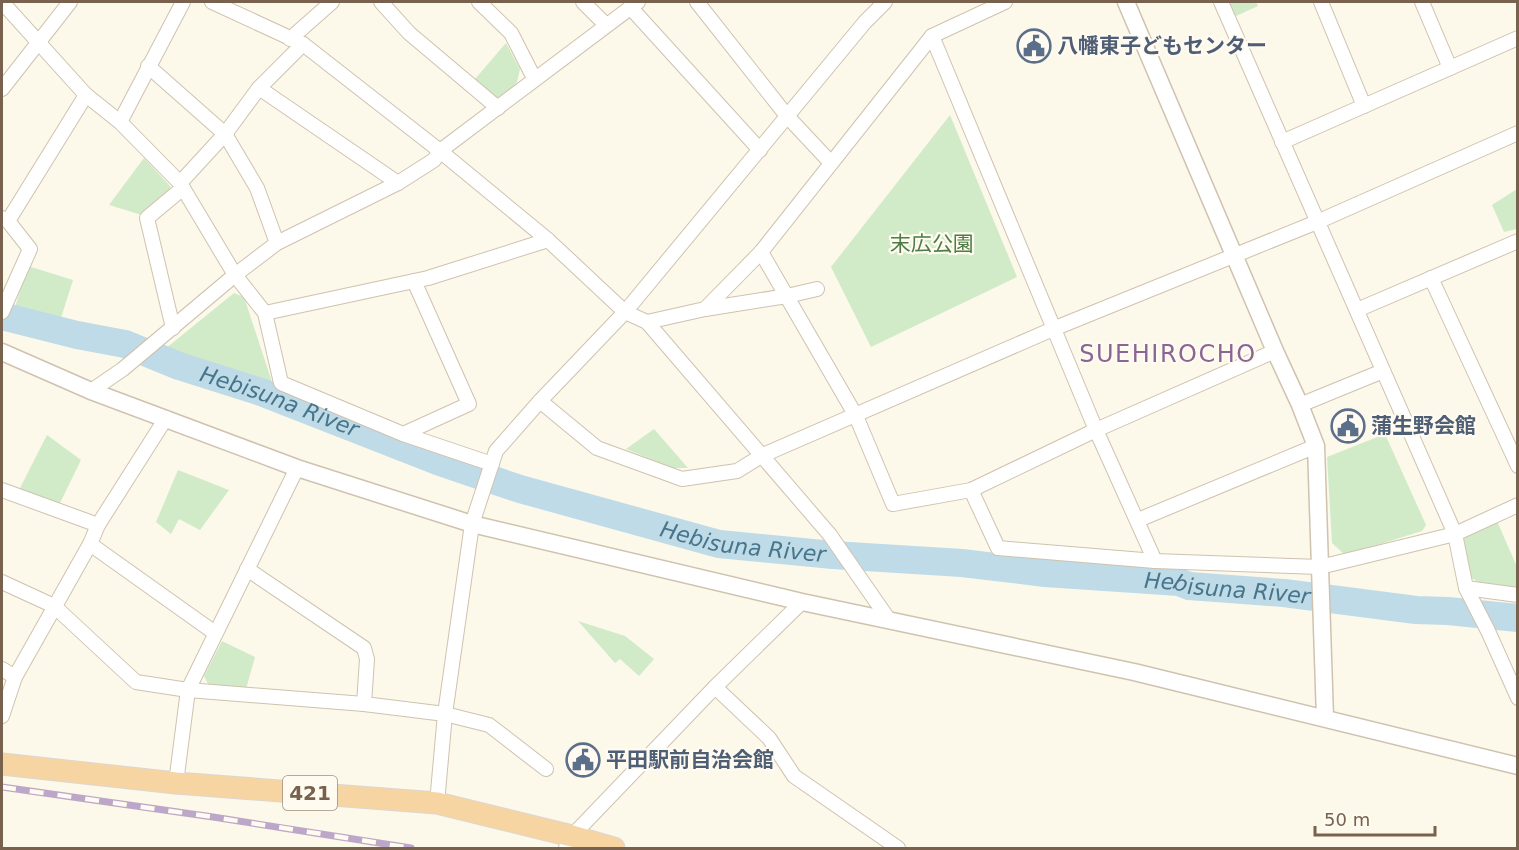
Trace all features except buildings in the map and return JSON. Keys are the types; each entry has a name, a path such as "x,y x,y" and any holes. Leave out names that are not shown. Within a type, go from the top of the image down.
{"highway":[{"name":"421","path":"2,764 176,783 437,803 569,842 614,849"}],"street":[{"path":"2,2 86,95 120,122 181,185 235,275 265,313 281,382 491,469"},
{"path":"2,89 70,2"},
{"path":"120,122 183,2"},
{"path":"212,2 296,42 440,151 548,240 625,312 647,322 830,535 889,620"},
{"path":"173,328 147,218 181,185 225,134 259,87 332,2"},
{"path":"381,2 409,33 498,108"},
{"path":"479,2 511,33 534,78"},
{"path":"583,2 606,25"},
{"path":"697,2 788,116 831,163"},
{"path":"437,803 445,714 472,524 496,451 540,400 625,312 865,22 885,2"},
{"path":"705,309 761,252 932,36 1005,2"},
{"path":"1126,2 1316,446 1325,718"},
{"path":"1221,2 1455,534 1466,588 1518,698"},
{"path":"1321,2 1364,106"},
{"path":"1422,2 1450,68"},
{"path":"91,391 152,346 235,275 277,243 398,183 434,160 440,151 634,4 760,150"},
{"path":"932,36 1053,329 1155,561"},
{"path":"1282,142 1518,38"},
{"path":"148,66 225,134 257,188 277,243"},
{"path":"259,87 398,183"},
{"path":"4,306 30,249 5,220 86,95"},
{"path":"540,400 597,448 682,479 737,471 763,455 1053,329 1317,222 1518,133"},
{"path":"265,313 414,281 548,240"},
{"path":"1357,310 1518,241"},
{"path":"761,252 856,416 893,504 971,490 1096,430 1275,351"},
{"path":"1431,278 1518,466"},
{"path":"403,434 469,404 414,281"},
{"path":"647,322 817,289"},
{"path":"2,352 91,391 297,468 472,524 802,602 1134,672 1518,766"},
{"path":"1300,405 1383,371"},
{"path":"2,716 15,677 90,544 98,525 166,418"},
{"path":"1137,520 1316,446"},
{"path":"176,783 188,690 297,468"},
{"path":"2,490 98,525"},
{"path":"971,490 998,548 1155,561 1320,567 1455,534 1518,506"},
{"path":"90,544 215,633"},
{"path":"247,569 364,648 367,659 364,704"},
{"path":"2,582 54,606 136,682 188,690 364,704 445,714 489,725 546,769"},
{"path":"1466,588 1518,595"},
{"path":"569,842 715,687 802,602"},
{"path":"2,669 15,677"},
{"path":"715,687 769,738 794,776 898,849"}],"green space":[{"path":"1216,2 1256,2 1258,6 1225,21"},
{"path":"506,43 520,69 517,82 505,97 492,98 475,79"},
{"name":"末広公園","path":"950,115 1017,277 871,347 831,267"},
{"path":"144,158 170,186 171,192 142,215 109,205"},
{"path":"1517,189 1517,229 1504,232 1492,205"},
{"path":"28,266 73,280 60,321 15,307"},
{"path":"234,293 244,297 272,382 165,349"},
{"path":"654,429 688,468 672,468 626,449"},
{"path":"1385,434 1426,525 1422,531 1345,555 1332,543 1327,457"},
{"path":"47,435 81,460 59,505 19,490"},
{"path":"178,470 229,490 200,530 179,519 171,534 156,522"},
{"path":"1497,521 1517,567 1517,589 1482,584 1466,575 1459,537"},
{"path":"578,621 625,636 654,659 639,676 620,659 615,663"},
{"path":"222,641 255,657 246,689 209,686 204,676"}],"waterway":[{"name":"Hebisuna River","path":"2,316 77,335 125,344 179,366 261,392 440,462 520,489 719,544 833,555 962,563 1045,573 1179,582 1189,586 1284,593 1416,610 1518,618"}],"railway":[{"path":"2,787 411,848"}],"place":[{"name":"八幡東子どもセンター","path":"1034,46"},
{"name":"蒲生野会館","path":"1348,426"},
{"name":"平田駅前自治会館","path":"583,760"}],"district":[{"name":"SUEHIROCHO","path":"1168,354"}]}
